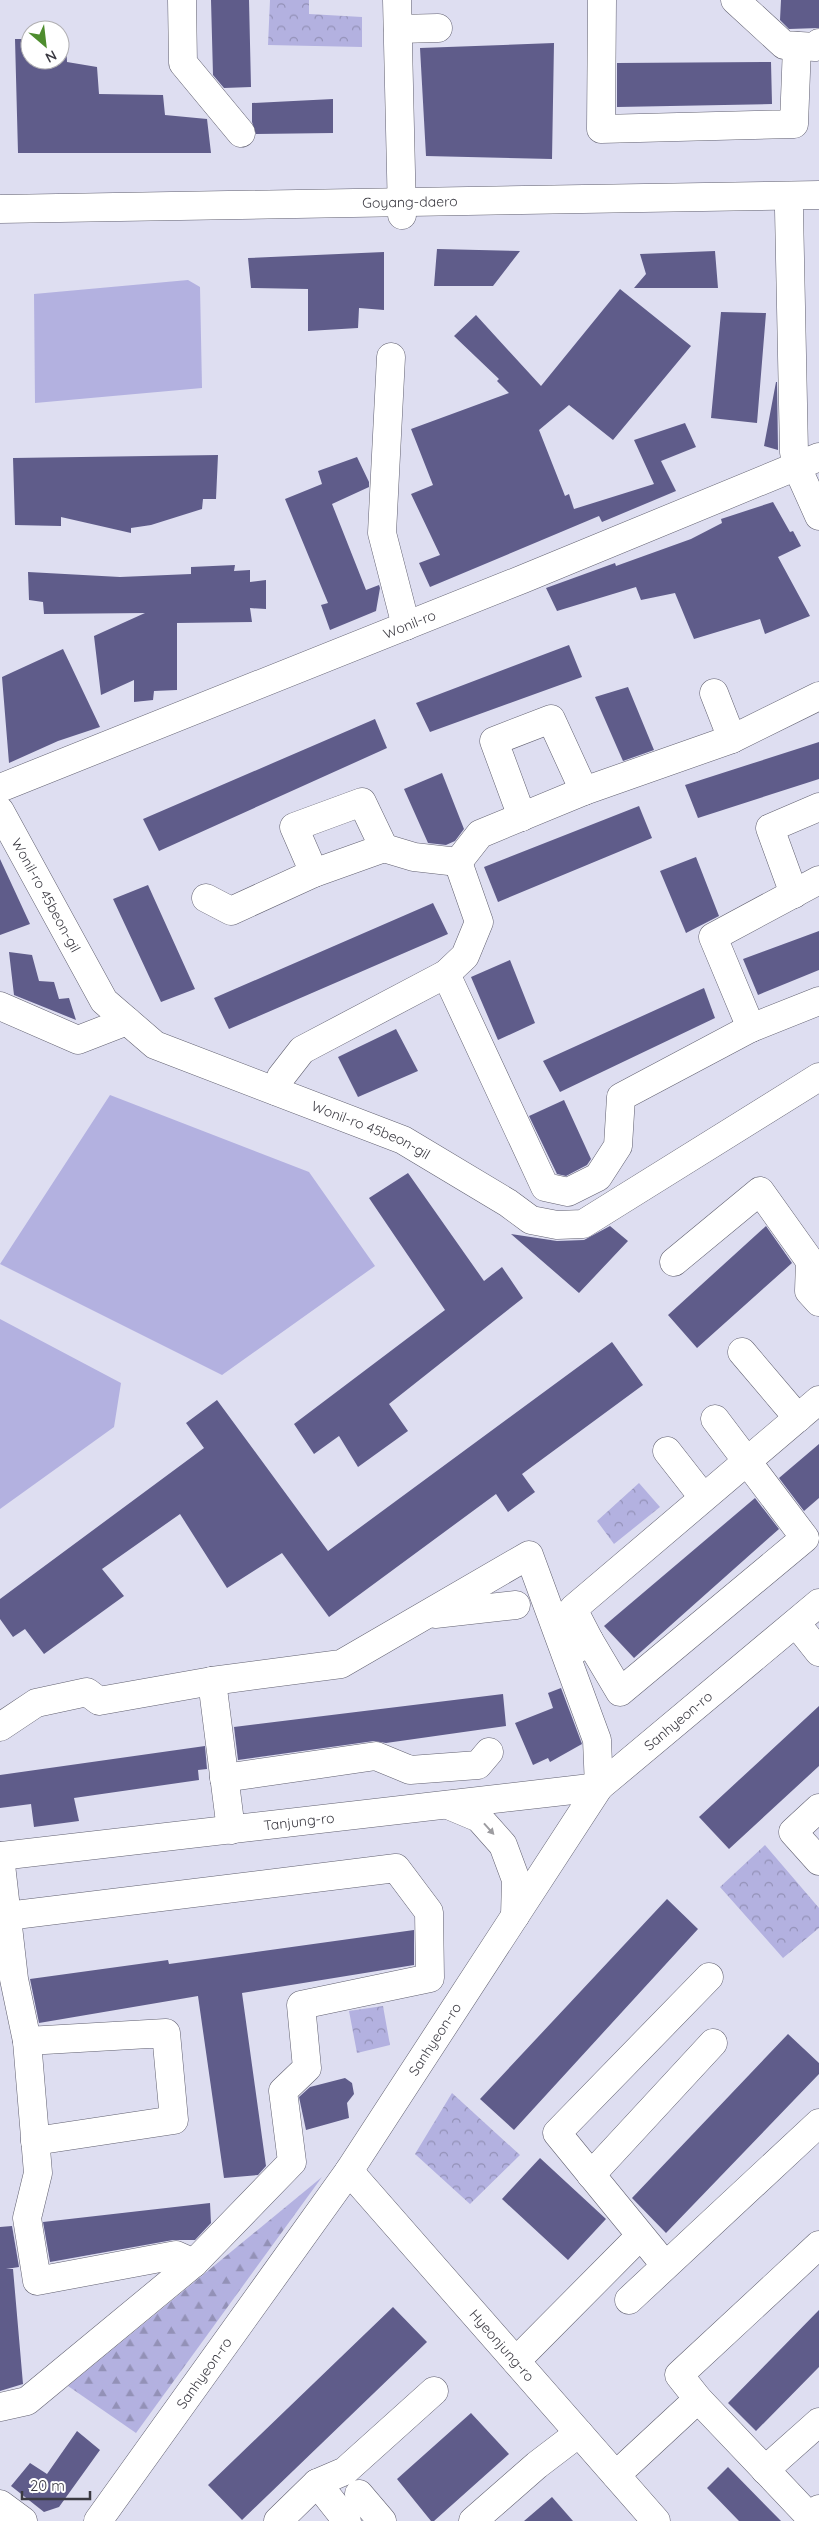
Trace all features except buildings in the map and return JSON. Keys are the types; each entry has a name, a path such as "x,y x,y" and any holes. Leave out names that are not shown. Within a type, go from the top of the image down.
{"street":[{"path":"182,0 183,64 241,133"},
{"path":"397,0 402,208"},
{"path":"602,0 601,129 794,124 808,45 784,45 738,1"},
{"path":"398,29 438,28"},
{"name":"Goyang-daero","path":"0,222 819,196"},
{"name":"Goyang-daero","path":"0,209 819,210"},
{"path":"789,210 808,462 819,516"},
{"path":"391,357 382,533 406,626"},
{"name":"Wonil-ro","path":"0,788 406,626 808,462"},
{"path":"714,693 732,739"},
{"path":"458,862 480,834 584,792 732,739 819,696"},
{"path":"522,817 494,742 552,719 584,792"},
{"path":"314,873 294,827 362,802 384,848"},
{"path":"794,894 770,828 819,807"},
{"name":"Wonil-ro 45beon-gil","path":"0,811 104,1001 155,1045 403,1140 508,1203 531,1220 557,1225 583,1224 819,1077"},
{"path":"206,898 231,911 314,873 384,848 414,857 458,862"},
{"path":"276,1091 281,1077 302,1050 446,974 465,956 479,922 458,862"},
{"path":"751,1028 713,937 819,880"},
{"path":"446,974 545,1187 568,1192 598,1177 618,1146 622,1097 751,1028 819,1001"},
{"path":"0,1006 78,1040 127,1021"},
{"path":"674,1262 760,1191 810,1261 809,1291 819,1302"},
{"path":"742,1352 798,1418"},
{"path":"715,1419 747,1460 805,1538 620,1692 572,1609 703,1497 747,1460 798,1418 819,1400"},
{"path":"667,1451 703,1497"},
{"path":"0,1727 36,1703 87,1692 99,1701 212,1682 341,1664 529,1555 597,1740 599,1787"},
{"name":"Sanhyeon-ro","path":"98,2521 349,2171 599,1787 819,1604"},
{"path":"424,1616 516,1605"},
{"path":"796,1623 819,1652"},
{"path":"565,1656 589,1640"},
{"path":"212,1682 231,1830"},
{"path":"224,1778 376,1756 410,1770 478,1765 489,1752"},
{"name":"Tanjung-ro","path":"0,1856 599,1787"},
{"path":"448,1805 479,1818 503,1845 516,1880 515,1916"},
{"path":"819,1808 793,1832 819,1861"},
{"path":"0,1856 8,1916 7,1980 27,2041 38,2173 26,2218 37,2281 176,2255 194,2262"},
{"path":"0,2407 26,2401 194,2262 292,2162 283,2091 307,2068 301,2005 430,1978 429,1912 396,1868 8,1916"},
{"path":"665,2265 557,2133 708,1977"},
{"path":"27,2041 166,2033 174,2120 35,2141"},
{"path":"591,2175 713,2043"},
{"path":"629,2300 819,2122"},
{"name":"Hyeonjung-ro","path":"349,2171 656,2521"},
{"path":"516,2361 640,2236"},
{"path":"819,2245 679,2375 698,2399 810,2518 819,2509"},
{"path":"278,2521 317,2483 345,2471 434,2391"},
{"path":"616,2475 698,2399"},
{"path":"765,2470 819,2422"},
{"path":"473,2521 537,2464 579,2432"},
{"path":"317,2483 347,2521"},
{"path":"359,2494 382,2521"},
{"path":"0,2504 23,2521"}],"green space":[{"path":"270,0 309,0 309,14 362,17 362,47 268,45"},
{"path":"188,280 200,287 202,388 35,403 34,294"},
{"path":"110,1095 309,1172 375,1266 222,1375 0,1264"},
{"path":"0,1319 121,1383 114,1427 0,1509"},
{"path":"639,1483 660,1507 614,1544 597,1521"},
{"path":"765,1845 819,1908 819,1928 783,1958 720,1887"},
{"path":"383,2006 390,2045 357,2053 349,2011"},
{"path":"452,2093 520,2155 470,2204 415,2154"},
{"path":"322,2177 136,2433 68,2386"}]}
